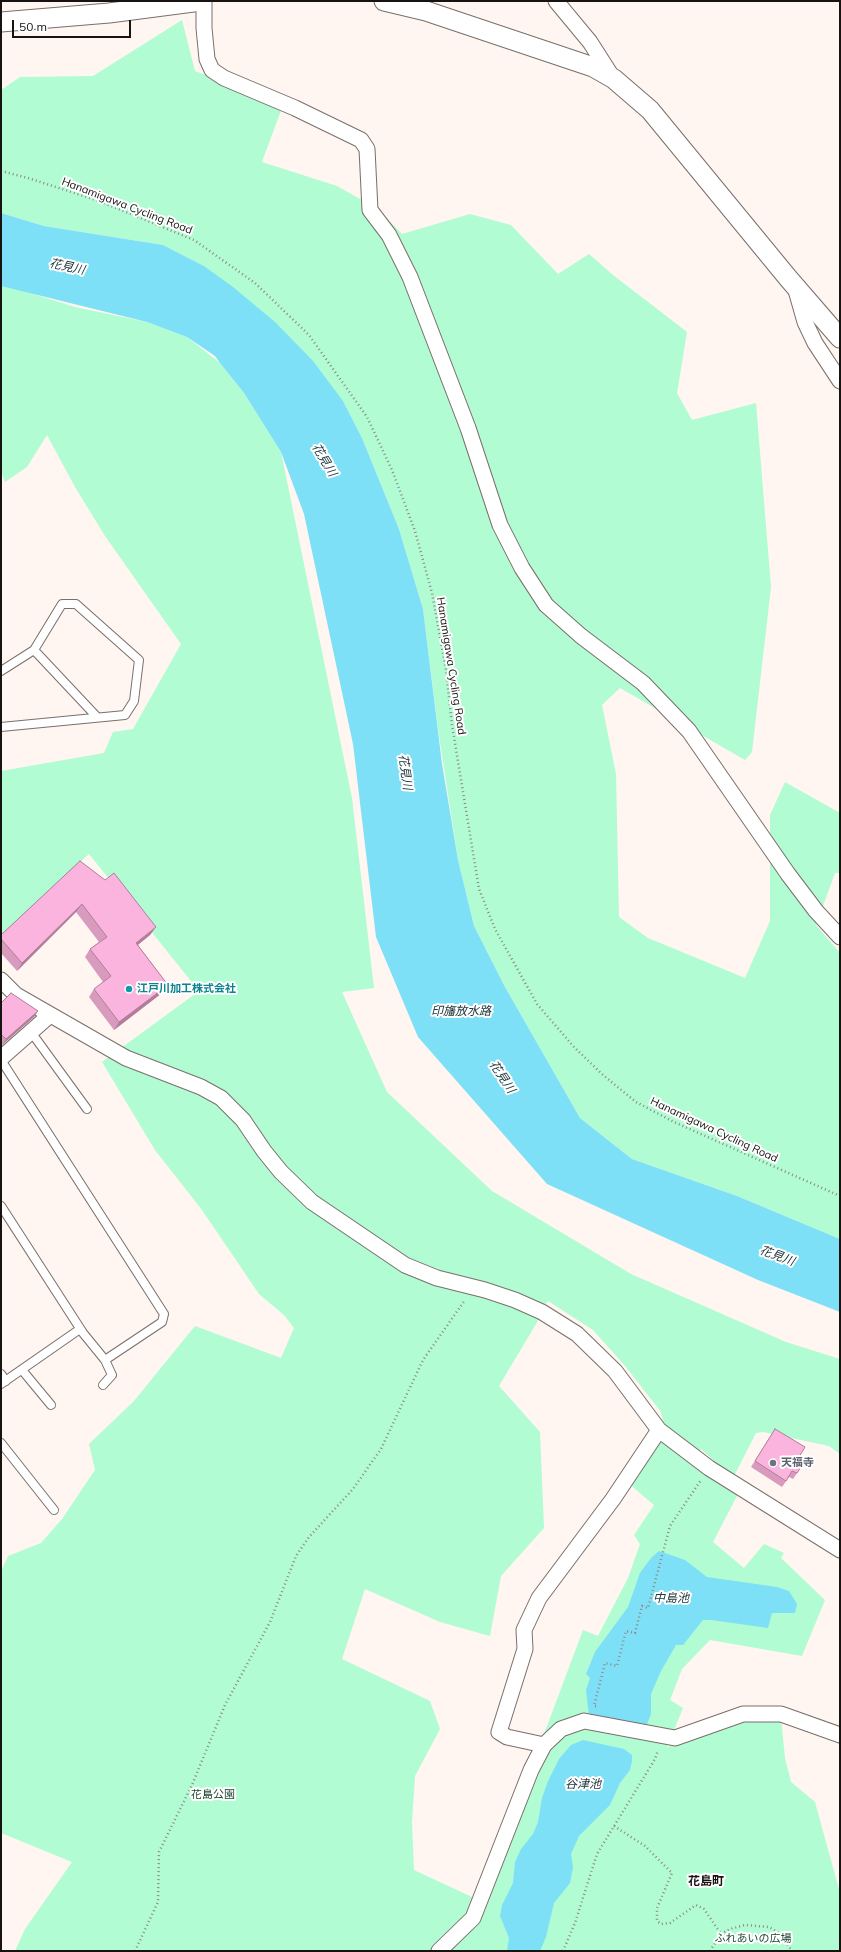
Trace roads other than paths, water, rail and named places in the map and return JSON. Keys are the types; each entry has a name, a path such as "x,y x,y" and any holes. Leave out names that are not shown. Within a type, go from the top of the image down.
{"street":[{"path":"1,22 109,13 203,1 207,60 212,70 224,78 295,108 361,140 367,149 370,210 389,235 410,277 468,428 500,525 522,568 546,604 581,636 643,683 688,731 788,874 816,911 840,937"},
{"path":"384,1 426,11 593,67 614,79 650,110 795,286 840,338"},
{"path":"556,1 590,42 614,79"},
{"path":"795,286 805,322 815,343 840,381"},
{"path":"1,980 16,995 126,1058 201,1087 221,1098 243,1120 280,1172 312,1202 406,1265 437,1278 515,1300 542,1312 577,1334 615,1371 659,1430 709,1468 840,1550"},
{"path":"1,1059 50,1015"},
{"path":"544,1745 508,1737 499,1732 525,1649 524,1630 539,1598 613,1499 659,1430"},
{"path":"439,1951 473,1918 531,1770 544,1745 561,1729 584,1721 675,1738 743,1714 781,1714 840,1735"}],"lane":[{"path":"1,670 34,650 62,604 76,604 139,660 134,701 125,714 1,727"},
{"path":"34,650 97,717"},
{"path":"31,1032 87,1109"},
{"path":"1,1059 164,1314 162,1322 105,1360"},
{"path":"1,1206 80,1329 105,1360 112,1375 102,1385"},
{"path":"3,1380 22,1370 80,1329"},
{"path":"22,1370 50,1406"},
{"path":"1,1443 54,1510"}],"water":[{"name":"印旛放水路","path":"1,213 44,226 163,245 204,266 233,287 275,322 313,361 343,401 362,438 399,529 423,609 442,764 458,860 474,926 505,987 580,1118 632,1159 737,1196 840,1239 840,1312 758,1280 547,1184 418,1037 376,937 353,744 304,514 281,452 244,393 215,356 187,337 147,322 1,286"},
{"name":"中島池","path":"659,1551 685,1560 707,1577 777,1587 789,1591 797,1604 795,1613 772,1613 768,1628 703,1620 683,1645 676,1645 661,1671 651,1694 651,1714 645,1729 589,1716 586,1690 590,1678 586,1674 595,1652 628,1607 640,1573 651,1558"},
{"name":"谷津池","path":"583,1740 624,1749 632,1755 630,1770 620,1783 610,1805 579,1836 571,1854 573,1867 570,1883 554,1903 546,1937 540,1951 507,1951 509,1938 500,1916 502,1905 513,1883 515,1862 521,1849 533,1834 538,1822 542,1798 548,1781 559,1759 571,1745"}],"place":[{"name":"江戸川加工株式会社","path":"129,989"},
{"name":"天福寺","path":"773,1463"}],"district":[{"name":"花島町","path":"706,1881"}],"water label":[{"name":"花見川","path":"67,267"},
{"name":"花見川","path":"324,460"},
{"name":"花見川","path":"405,772"},
{"name":"花見川","path":"502,1077"},
{"name":"花見川","path":"777,1256"}],"park label":[{"name":"花島公園","path":"213,1795"},
{"name":"ふれあいの広場","path":"753,1939"}]}
